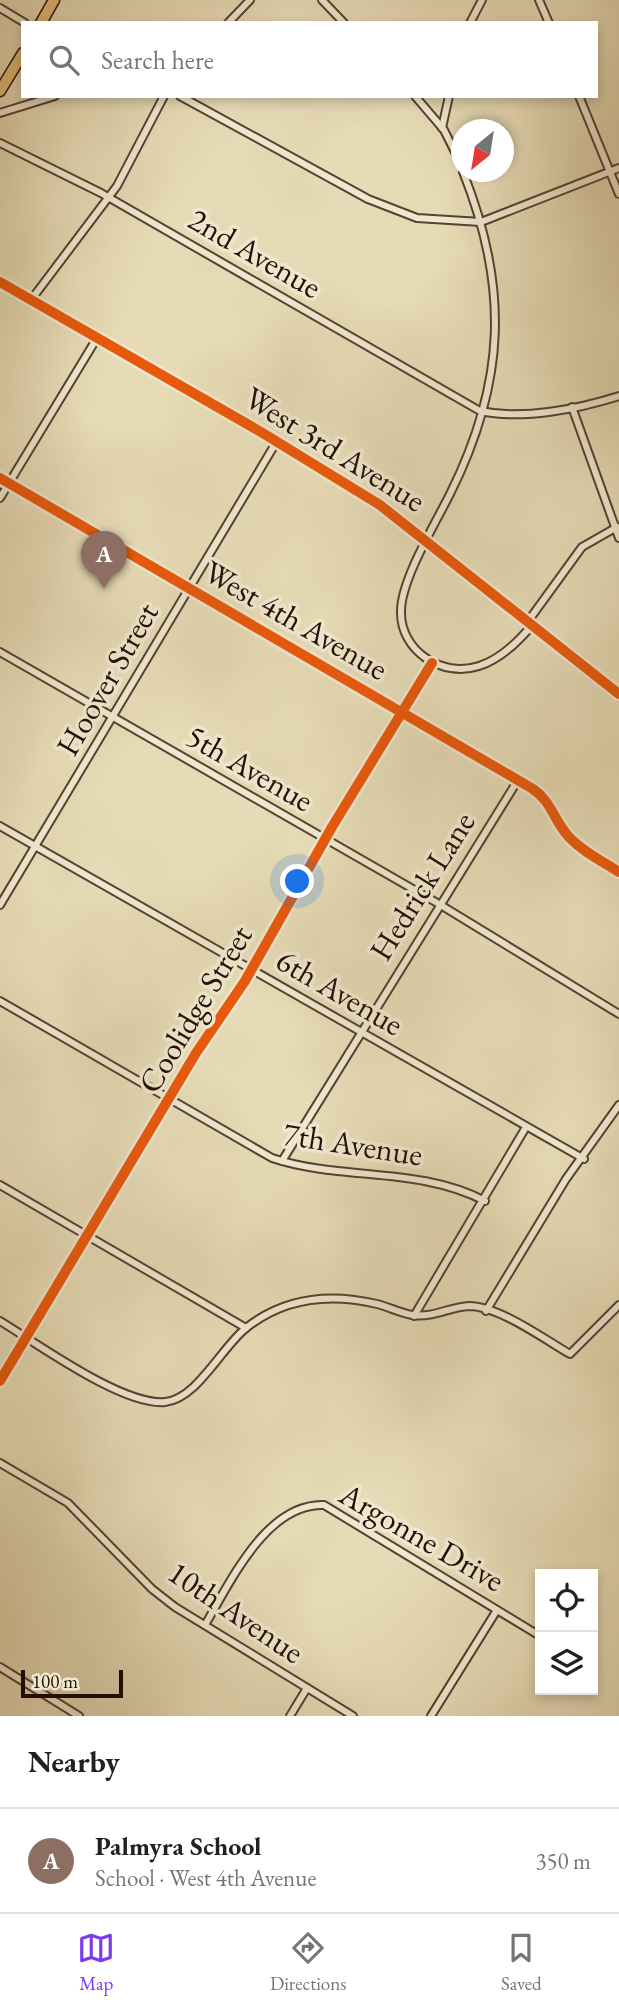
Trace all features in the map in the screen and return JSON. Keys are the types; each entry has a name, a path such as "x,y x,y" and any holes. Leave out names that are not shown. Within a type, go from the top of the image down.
{"main road":[{"path":"42,21 54,0"},
{"path":"0,91 21,56"}],"street":[{"path":"230,21 250,0"},
{"path":"322,0 342,21"},
{"path":"469,0 480,3 471,21"},
{"path":"539,0 548,21"},
{"path":"0,8 22,21"},
{"path":"0,113 49,98"},
{"path":"31,300 110,198 163,98"},
{"path":"184,98 379,203 417,218 481,222 619,168"},
{"path":"417,98 442,128 451,146"},
{"path":"442,128 449,98"},
{"path":"580,98 619,194"},
{"name":"2nd Avenue","path":"0,143 110,198 482,412"},
{"path":"467,182 481,222 493,271 496,309 494,346 482,412 464,463 407,584 401,620 410,643 432,663 453,668 478,667 508,650 531,622 582,547 617,527"},
{"name":"West 3rd Avenue","path":"0,282 277,441 380,505 428,540 619,694"},
{"path":"0,498 97,338"},
{"path":"482,412 519,414 572,407 619,396"},
{"path":"572,407 619,538"},
{"name":"Hoover Street","path":"0,905 277,441"},
{"name":"West 4th Avenue","path":"0,478 545,796 562,828 576,844 619,872"},
{"name":"5th Avenue","path":"0,652 439,904 619,1014"},
{"name":"Coolidge Street","path":"0,1381 196,1053 252,969 325,839 432,663"},
{"name":"Hedrick Lane","path":"282,1161 518,780"},
{"name":"6th Avenue","path":"0,826 584,1159"},
{"name":"7th Avenue","path":"0,1001 282,1161 424,1180 455,1186 485,1200"},
{"path":"486,1311 566,1179 584,1159 619,1105"},
{"path":"611,1117 619,1122"},
{"path":"414,1315 485,1200 526,1127"},
{"path":"0,1185 246,1328"},
{"path":"0,1321 129,1397 156,1403 177,1400 190,1391 246,1328 286,1306 329,1297 380,1305 414,1315 436,1316 471,1306 509,1319 570,1354 619,1305"},
{"name":"10th Avenue","path":"0,1463 68,1503 152,1588 205,1625 353,1716"},
{"name":"Argonne Drive","path":"205,1625 258,1538 301,1509 315,1505 329,1506 535,1633"},
{"path":"431,1716 498,1610"},
{"path":"0,1667 79,1716"},
{"path":"290,1716 307,1688"}],"cycle path":[{"path":"0,282 261,432 380,505 619,694"},
{"path":"0,478 533,789 545,800 574,842 619,872"},
{"path":"0,1381 196,1053 245,981 332,827 432,663"}],"place":[{"name":"Palmyra School","path":"104,589"}]}
